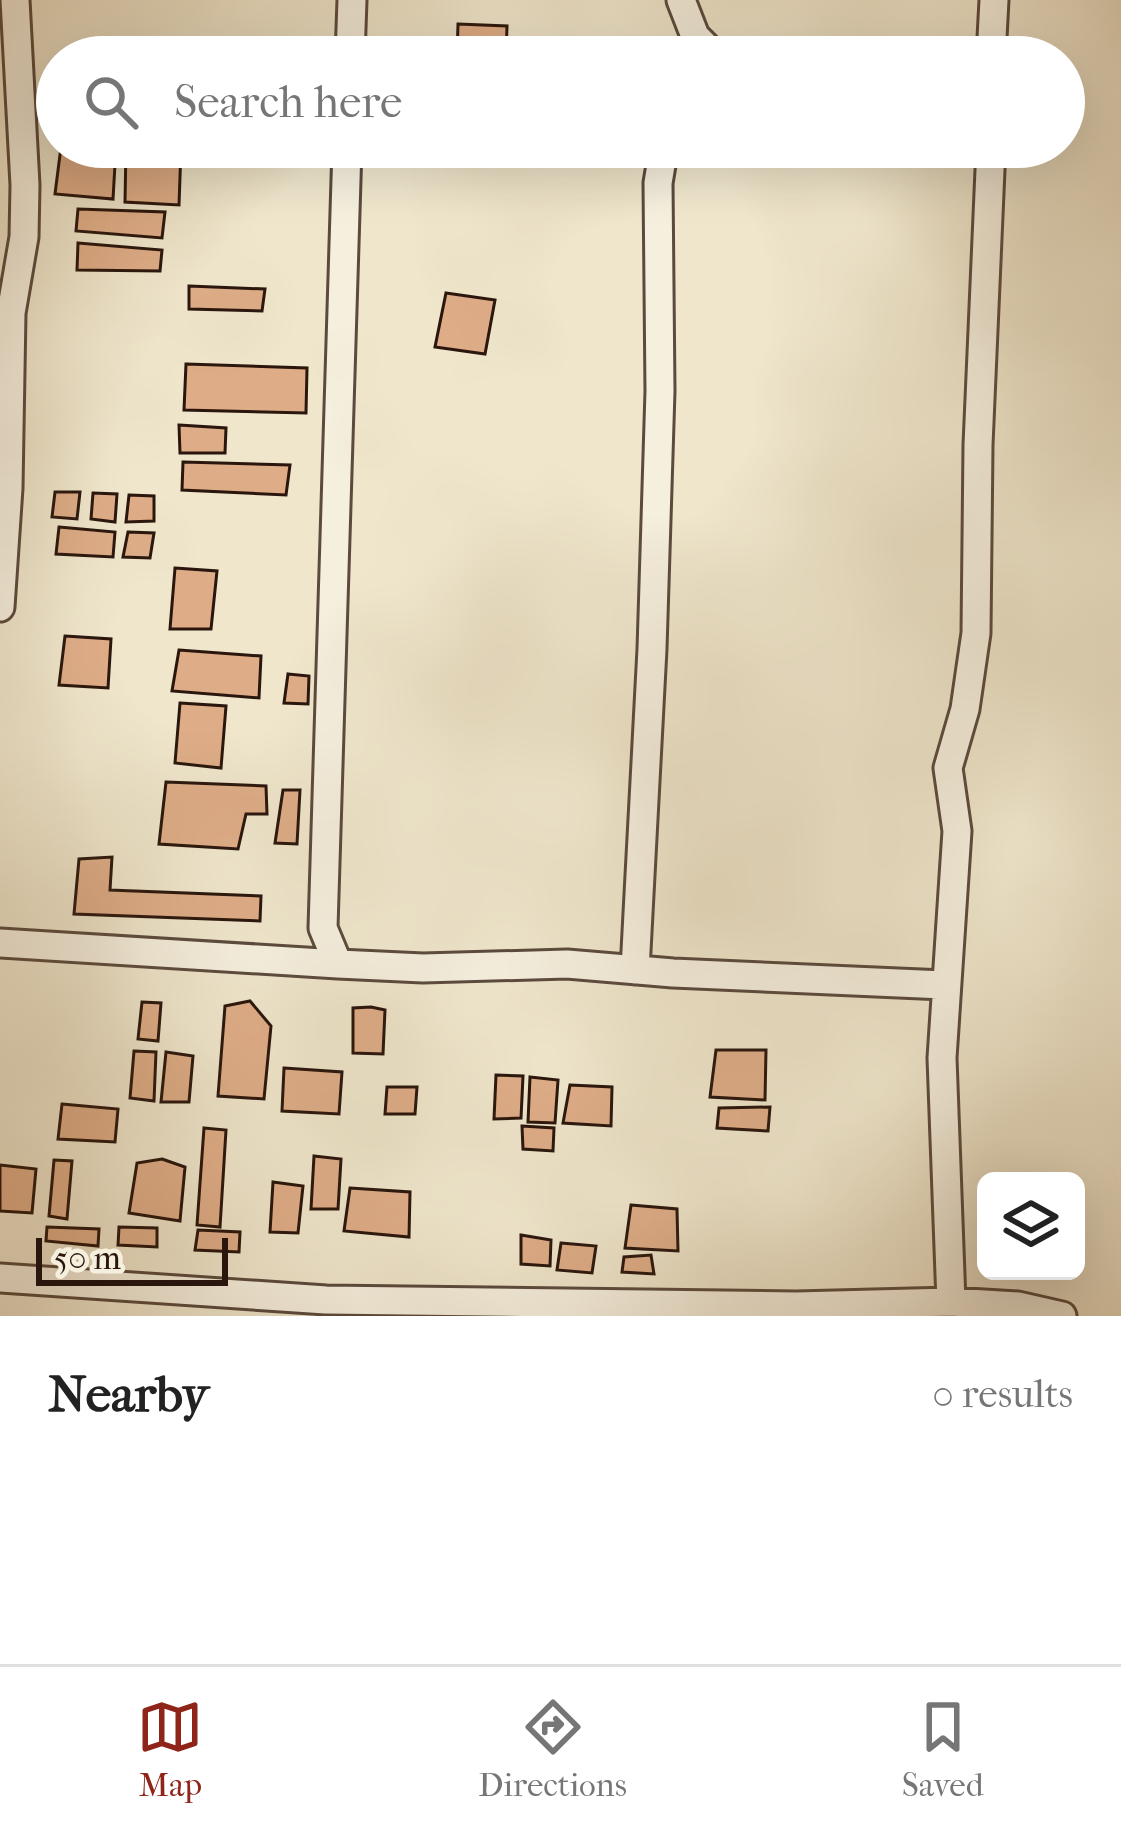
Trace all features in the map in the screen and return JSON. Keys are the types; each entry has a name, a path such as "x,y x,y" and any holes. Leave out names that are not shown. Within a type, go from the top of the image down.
{"street":[{"path":"0,607 8,488 10,313 24,237 26,185 15,0"},
{"path":"351,36 352,0"},
{"path":"681,0 695,36"},
{"path":"992,36 994,0"},
{"path":"338,964 323,928 346,168"},
{"path":"635,970 652,649 660,168"},
{"path":"951,1302 944,1161 944,985 957,831 948,768 965,709 976,633 990,168"},
{"path":"0,943 338,964 444,968 567,964 944,985"},
{"path":"0,1278 169,1304 796,1311 951,1302 1018,1306 1062,1316"}],"building":[{"path":"458,24 507,26 507,36 458,36"},
{"path":"58,168 115,168 113,199 55,194"},
{"path":"126,168 180,168 179,205 125,202"},
{"path":"78,209 165,212 162,238 76,231"},
{"path":"78,243 162,250 160,271 77,270"},
{"path":"189,286 265,289 262,311 189,309"},
{"path":"446,293 495,300 485,354 435,347"},
{"path":"186,364 307,368 306,413 184,410"},
{"path":"179,425 226,428 225,453 180,453"},
{"path":"183,462 290,465 286,495 182,490"},
{"path":"55,492 80,492 77,519 52,517"},
{"path":"93,493 117,494 115,522 91,519"},
{"path":"129,495 154,496 154,521 126,522"},
{"path":"59,527 115,532 113,557 56,554"},
{"path":"128,532 154,533 150,558 123,557"},
{"path":"175,568 217,571 211,629 170,629"},
{"path":"65,636 111,639 108,688 59,685"},
{"path":"179,650 261,656 259,698 172,691"},
{"path":"288,674 309,676 308,704 284,703"},
{"path":"180,703 226,706 221,768 175,763"},
{"path":"166,782 266,786 267,814 246,814 238,849 159,844"},
{"path":"283,790 300,790 297,844 275,843"},
{"path":"112,857 110,890 261,896 260,921 74,914 79,859"},
{"path":"250,1001 271,1026 264,1099 218,1096 225,1006"},
{"path":"142,1002 161,1003 158,1041 138,1039"},
{"path":"353,1008 385,1010 383,1054 353,1053"},
{"path":"716,1050 766,1050 765,1100 710,1097"},
{"path":"134,1051 156,1052 154,1101 130,1098"},
{"path":"166,1052 193,1056 189,1102 161,1102"},
{"path":"284,1068 342,1072 339,1114 282,1111"},
{"path":"496,1075 523,1076 521,1118 494,1119"},
{"path":"530,1077 558,1080 555,1123 528,1122"},
{"path":"570,1085 612,1087 611,1126 563,1123"},
{"path":"387,1087 417,1087 415,1114 385,1114"},
{"path":"62,1104 118,1109 115,1142 58,1139"},
{"path":"770,1107 768,1131 717,1128 719,1108"},
{"path":"522,1126 554,1128 553,1151 523,1149"},
{"path":"204,1128 226,1130 220,1227 197,1225"},
{"path":"314,1156 341,1159 338,1209 311,1209"},
{"path":"162,1159 185,1167 180,1221 129,1213 137,1163"},
{"path":"54,1160 72,1161 67,1219 49,1216"},
{"path":"0,1165 36,1169 32,1213 0,1211"},
{"path":"273,1182 303,1186 298,1233 270,1232"},
{"path":"350,1188 410,1192 409,1237 344,1231"},
{"path":"631,1205 677,1209 678,1251 625,1248"},
{"path":"47,1227 99,1229 98,1246 46,1241"},
{"path":"119,1227 157,1228 157,1247 118,1245"},
{"path":"198,1230 240,1232 239,1252 195,1250"},
{"path":"521,1235 551,1240 550,1266 521,1264"},
{"path":"561,1243 596,1246 592,1273 557,1270"},
{"path":"651,1255 654,1274 622,1272 624,1257"}]}
